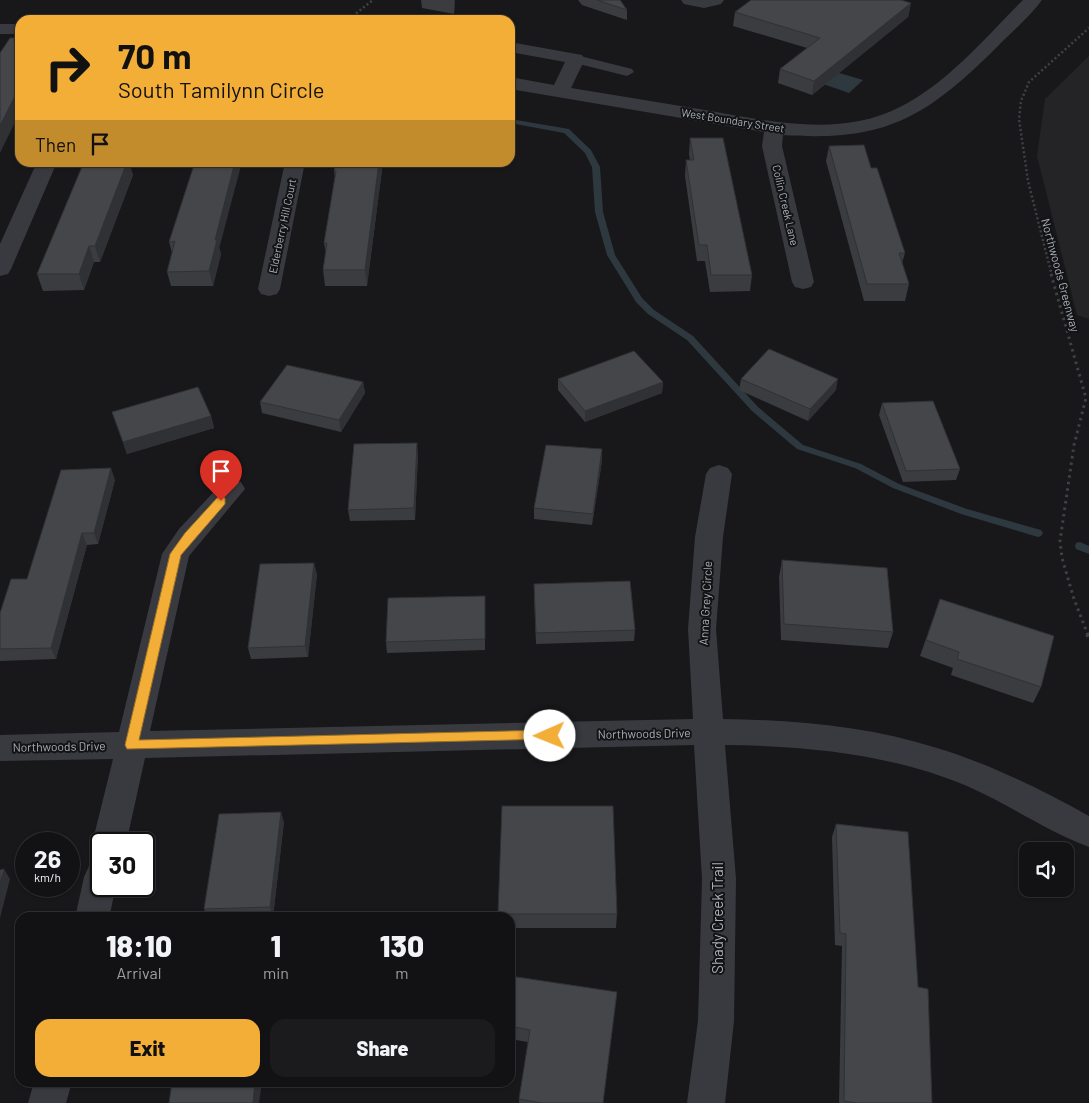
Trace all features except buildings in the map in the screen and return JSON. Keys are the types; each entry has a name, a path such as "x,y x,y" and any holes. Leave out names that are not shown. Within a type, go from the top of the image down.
{"street":[{"path":"690,0 704,3 715,0"},
{"name":"West Boundary Street","path":"515,84 774,128 810,130 850,128 890,120 904,113 947,81 1033,0"},
{"path":"0,29 15,29"},
{"path":"515,49 576,59 560,91"},
{"name":"Collin Creek Lane","path":"774,128 772,146 803,282"},
{"path":"0,269 45,167"},
{"name":"Elderberry Hill Court","path":"269,288 294,167"},
{"name":"Anna Grey Circle","path":"709,732 702,629 709,537 719,474"},
{"path":"112,832 176,554 189,536 232,489"},
{"name":"Northwoods Drive","path":"0,748 709,732 810,735 867,744 922,757 976,776 1028,799 1089,832"},
{"name":"Shady Creek Trail","path":"706,1103 716,1021 719,879 709,732"},
{"path":"93,912 97,897"},
{"path":"47,1103 52,1087"}],"lane":[{"path":"576,59 628,72"}],"path":[{"path":"355,15 373,0"},
{"name":"Northwoods Greenway","path":"1089,28 1029,82 1021,101 1019,119 1028,181 1044,248 1086,398 1074,445 1060,541 1062,558 1074,600 1089,638"}],"shaded area":[{"path":"1089,56 1089,319 1077,315 1037,156 1045,99"},
{"path":"836,72 863,80 849,93 803,77"}],"waterway":[{"path":"515,122 566,131 588,152 596,167 599,212 611,255 639,300 651,312 690,338 755,409 800,447 858,466 896,486 964,512 1038,533"},
{"path":"1080,546 1089,550"}],"route":[{"path":"221,501 189,536 176,554 131,745 550,736"}]}
